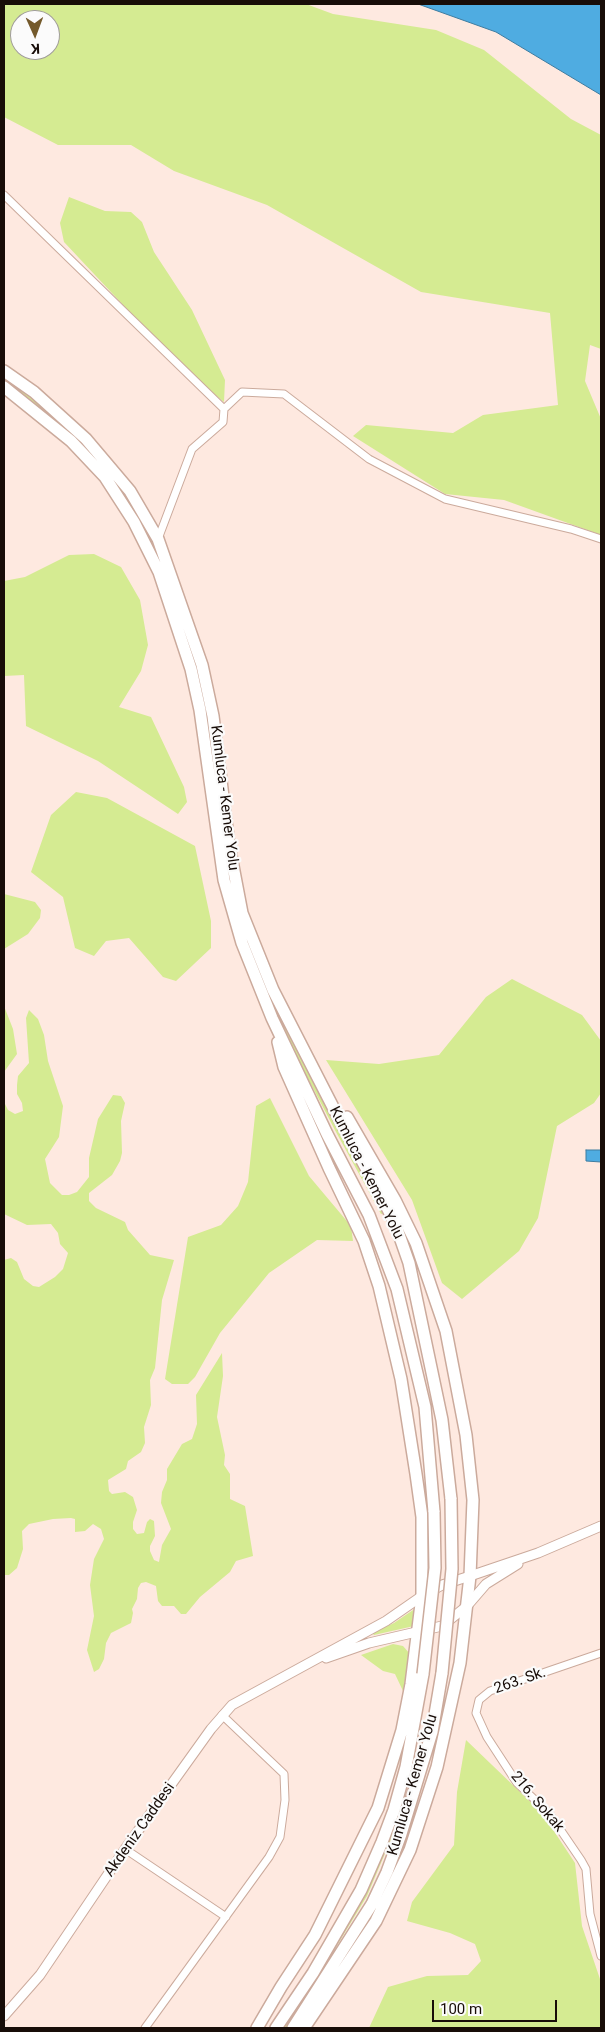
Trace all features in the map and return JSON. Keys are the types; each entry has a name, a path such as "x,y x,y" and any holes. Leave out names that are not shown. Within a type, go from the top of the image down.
{"highway":[{"name":"Kumluca - Kemer Yolu","path":"4,371 34,392 86,439 130,491 158,539 202,665 213,716 229,844 242,913 273,990 308,1060 378,1188 402,1242 440,1411 451,1500 452,1569 442,1673 432,1732 387,1872 372,1904 293,2028"},
{"name":"Kumluca - Kemer Yolu","path":"4,387 71,441 104,477 134,522 158,572 192,668 200,710 224,880 242,943 272,1018 327,1134 369,1215 397,1289 425,1407 434,1512 435,1568 423,1674 406,1767 394,1810 361,1890 313,1973 276,2028"},
{"name":"Kumluca - Kemer Yolu","path":"258,2028 281,1987 315,1935 378,1808 402,1730 422,1596 422,1517 401,1379 379,1286 358,1226 329,1168 284,1068 272,1018"},
{"path":"304,2028 376,1921 410,1850 437,1767 460,1663 470,1576 473,1500 466,1435 446,1331 416,1243 395,1200 333,1094 308,1060"}],"main road":[{"name":"Akdeniz Caddesi","path":"4,2016 40,1974 125,1850 222,1715 232,1705 386,1621 422,1596 442,1585 538,1553 601,1526"},
{"name":"Akdeniz Caddesi","path":"297,1668 369,1643 442,1626 467,1606 486,1584 538,1553"}],"street":[{"path":"4,195 224,409"},
{"path":"158,539 192,449 223,422 224,409 242,392 284,394 369,459 445,500 571,529 601,539"},
{"name":"263. Sk.","path":"487,1737 476,1712 476,1705 483,1695 601,1653"},
{"path":"145,2028 269,1856 280,1837 285,1800 284,1774 222,1715"},
{"name":"216. Sokak","path":"487,1737 516,1783 549,1813 586,1869 590,1914 601,1956"},
{"path":"125,1850 226,1916"}],"green space":[{"path":"4,4 306,4 333,14 436,30 484,50 571,119 601,135 601,349 590,345 585,381 601,419 601,535 504,500 445,494 353,436 366,425 453,433 483,415 558,405 550,313 421,292 267,205 174,171 131,145 58,145 4,117"},
{"path":"69,197 105,211 131,212 142,222 154,252 192,310 225,380 224,402 185,371 64,242 60,223"},
{"path":"4,376 82,439 112,475 142,518 154,542 197,659 257,964 285,1028 385,1213 381,1214 336,1132 282,1029 255,967 227,876 211,755 160,566 78,442 48,415 4,382"},
{"path":"94,554 121,567 140,600 148,645 141,671 119,707 151,717 184,787 187,802 178,814 98,761 26,726 24,675 4,676 4,581 25,577 69,555"},
{"path":"76,792 107,798 195,846 211,921 211,948 176,981 163,977 129,938 106,941 94,956 75,948 63,897 31,872 51,815"},
{"path":"4,894 35,902 41,910 40,918 28,934 4,949"},
{"path":"512,979 582,1015 601,1041 601,1093 594,1103 557,1126 538,1218 519,1251 462,1299 442,1283 412,1200 326,1060 379,1064 439,1055 486,997"},
{"path":"4,1006 13,1029 17,1054 4,1072"},
{"path":"29,1010 38,1019 44,1035 48,1061 63,1106 59,1137 45,1159 50,1183 62,1195 77,1192 89,1177 89,1158 98,1119 113,1095 121,1096 125,1103 121,1121 122,1153 120,1161 112,1175 89,1193 89,1201 96,1208 125,1222 128,1230 150,1255 174,1260 162,1300 155,1368 150,1380 151,1405 144,1427 145,1443 141,1452 128,1461 126,1469 108,1480 109,1491 112,1494 125,1492 133,1497 137,1510 133,1529 137,1534 144,1533 147,1522 150,1519 154,1521 155,1536 150,1546 150,1551 154,1560 159,1562 162,1545 171,1529 161,1503 162,1492 167,1480 167,1469 182,1444 192,1439 197,1424 196,1395 222,1353 223,1376 217,1417 225,1455 224,1465 230,1474 230,1499 245,1506 253,1556 236,1561 230,1572 200,1597 186,1614 181,1614 174,1606 162,1606 158,1601 156,1586 146,1582 141,1583 132,1609 131,1623 111,1633 106,1643 104,1659 99,1669 94,1672 87,1650 94,1616 90,1585 94,1559 104,1539 101,1529 93,1524 85,1531 75,1532 75,1519 71,1518 53,1519 29,1524 22,1531 23,1549 17,1568 9,1575 4,1575 4,1260 11,1258 17,1262 24,1279 33,1286 39,1287 55,1277 63,1269 68,1253 60,1244 58,1233 51,1224 27,1225 4,1214 4,1102 8,1110 15,1114 23,1111 22,1103 17,1094 17,1085 18,1076 29,1063 26,1018"},
{"path":"270,1098 309,1176 351,1226 353,1241 317,1240 269,1273 220,1333 195,1377 188,1384 172,1384 165,1379 188,1237 221,1225 238,1206 248,1182 256,1106"},
{"path":"416,1608 414,1626 374,1635 372,1633 394,1623"},
{"path":"393,1644 403,1646 410,1654 403,1691 395,1674 383,1671 361,1655"},
{"path":"466,1740 542,1813 575,1863 582,1926 601,1982 601,2028 369,2028 388,1987 427,1976 468,1975 481,1961 475,1944 450,1933 407,1921 412,1902 454,1845 457,1792"},
{"path":"403,1811 367,1896 287,2028 282,2028 399,1812"}],"water":[{"path":"418,4 601,4 601,95 496,32"},
{"path":"586,1150 601,1150 601,1162 586,1161"}]}
